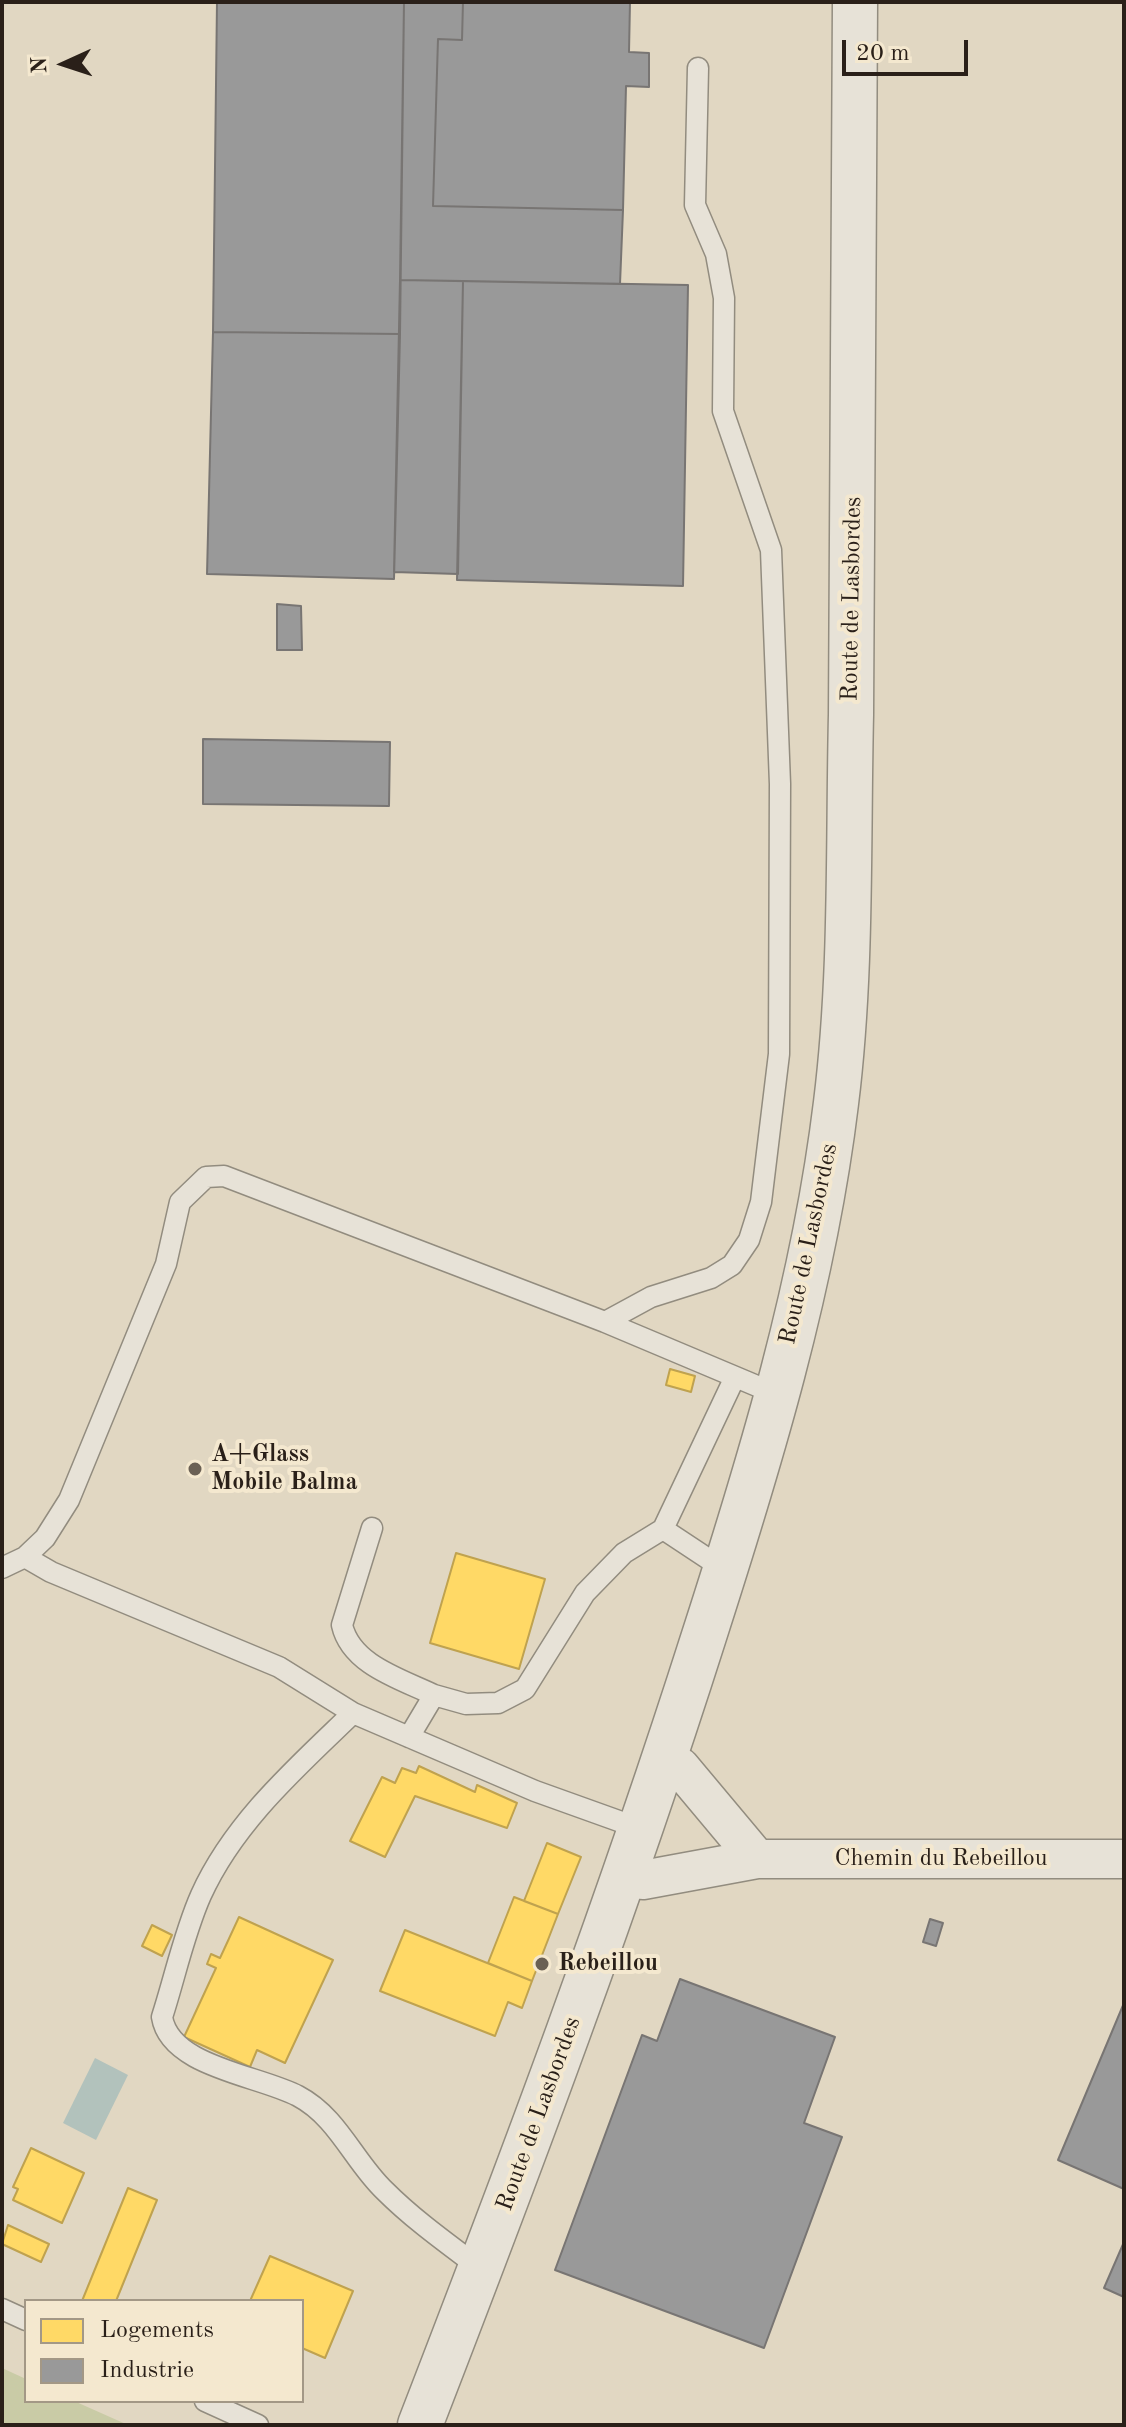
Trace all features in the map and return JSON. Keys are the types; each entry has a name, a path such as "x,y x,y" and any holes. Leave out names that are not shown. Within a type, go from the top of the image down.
{"street":[{"name":"Route de Lasbordes","path":"420,2425 627,1874 664,1761 725,1570 776,1394 800,1306 823,1194 837,1101 845,998 852,613 855,2"},
{"path":"664,1761 680,1767 757,1859"},
{"name":"Chemin du Rebeillou","path":"627,1874 643,1880 757,1859 1124,1859"}],"lane":[{"path":"605,1322 651,1297 711,1278 732,1265 749,1240 761,1202 779,1054 780,784 771,550 723,411 724,298 716,254 695,205 698,68"},
{"path":"2,1568 25,1557 45,1538 69,1500 166,1264 180,1202 206,1177 224,1176 605,1322 776,1394"},
{"path":"372,1528 342,1625 345,1639 354,1651 375,1666 434,1695 466,1704 498,1703 525,1689 585,1593 624,1553 663,1529 735,1377"},
{"path":"663,1529 725,1570"},
{"path":"25,1557 51,1572 279,1667 353,1713 535,1791 641,1829"},
{"path":"409,1737 434,1695"},
{"path":"353,1713 249,1819 201,1894 162,2017 164,2029 182,2051 298,2096 319,2110 382,2190 481,2269"},
{"path":"2,2309 24,2319"},
{"path":"209,2403 258,2425"}],"green space":[{"path":"2,2368 24,2378 24,2403 78,2403 128,2425 2,2425"}],"shaded area":[{"path":"95,2058 128,2075 96,2140 63,2123"}],"building: Logements":[{"path":"670,1369 695,1376 691,1392 666,1385"},
{"path":"456,1553 545,1579 519,1669 430,1643"},
{"path":"419,1766 475,1792 477,1785 517,1803 507,1828 415,1796 385,1857 350,1841 382,1777 395,1783 402,1768 416,1773"},
{"path":"547,1843 581,1857 558,1914 524,1901"},
{"path":"514,1897 558,1914 532,1981 488,1963"},
{"path":"239,1917 333,1960 285,2063 257,2050 250,2067 184,2037 216,1968 207,1964 211,1954 220,1958"},
{"path":"152,1925 172,1935 162,1956 142,1946"},
{"path":"405,1930 532,1981 522,2008 508,2002 495,2036 380,1991"},
{"path":"31,2148 84,2173 62,2223 13,2200 18,2189 13,2187"},
{"path":"128,2188 157,2200 117,2299 83,2299"},
{"path":"8,2225 49,2244 41,2262 2,2244"},
{"path":"270,2256 353,2291 325,2358 304,2349 304,2299 251,2299"}],"building: Industrie":[{"path":"217,2 404,2 400,334 213,332"},
{"path":"404,2 463,2 462,40 438,39 433,206 623,210 620,284 400,280"},
{"path":"463,2 630,2 629,52 649,53 649,87 626,86 623,210 433,206 438,39 462,40"},
{"path":"400,280 463,281 458,574 394,572"},
{"path":"463,281 688,285 683,586 457,580"},
{"path":"213,332 400,334 394,579 207,574"},
{"path":"277,604 301,606 302,650 277,650"},
{"path":"203,739 390,742 389,806 203,804"},
{"path":"930,1919 943,1923 936,1946 923,1942"},
{"path":"680,1979 835,2037 804,2123 842,2137 764,2348 555,2270 642,2035 657,2041"},
{"path":"1124,2003 1124,2189 1058,2160"},
{"path":"1124,2242 1124,2297 1104,2288"}],"place":[{"name":"A+Glass Mobile Balma","path":"195,1469"},
{"name":"Rebeillou","path":"542,1964"}]}
